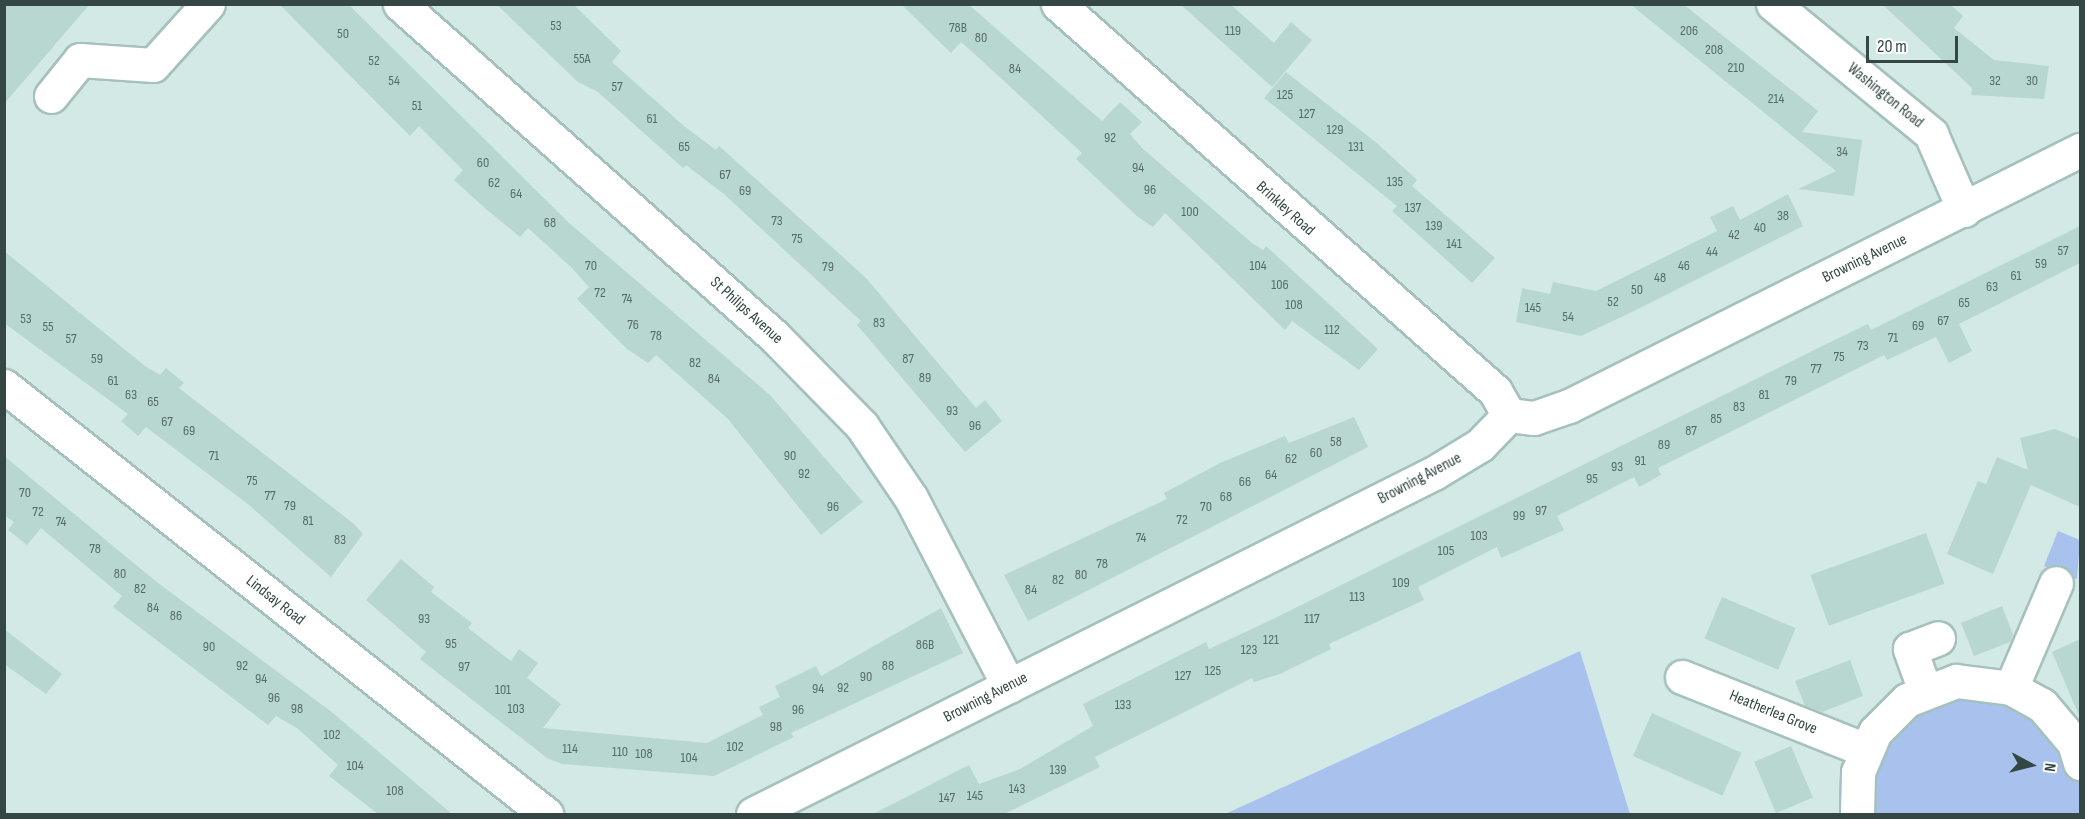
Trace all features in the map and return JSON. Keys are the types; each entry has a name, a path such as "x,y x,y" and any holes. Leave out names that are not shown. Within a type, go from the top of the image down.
{"street":[{"path":"51,96 80,60 153,65 208,4"},
{"name":"St Philips Avenue","path":"400,4 774,336 862,426 911,498 1009,686"},
{"name":"Brinkley Road","path":"1058,4 1495,391 1509,415"},
{"name":"Washington Road","path":"1773,4 1931,134 1965,210"},
{"name":"Browning Avenue","path":"753,814 1434,473 1480,446 1509,415 1534,418 1569,406 1965,210 2080,150"},
{"name":"Lindsay Road","path":"4,386 546,814"},
{"path":"2011,688 2056,583"},
{"path":"1911,648 1925,691"},
{"name":"Heatherlea Grove","path":"1682,677 1865,750"},
{"path":"1857,814 1858,772 1865,750 1888,716 1925,691 1956,681 2011,688 2042,705 2079,753"}],"shaded area":[{"path":"5,5 2080,5 2080,814 1630,814 1580,652 1225,814 5,814"},
{"path":"2058,531 2080,540 2077,579 2044,566"},
{"path":"1580,651 1630,814 1225,814"},
{"path":"2011,688 2080,763 2080,814 1857,814 1855,795 1907,700"}],"building":[{"path":"4,4 90,4 4,104"},
{"path":"279,4 348,4 568,222 770,395 863,502 821,535 728,419 656,355 648,363 627,349 577,299 589,287 572,268 528,228 520,237 486,209 454,180 463,170 419,126 410,136"},
{"path":"496,4 573,4 621,51 612,62 684,126 716,150 719,146 866,278 976,408 985,400 1002,421 965,452 857,325 861,321 725,195 686,165 683,168 598,92 578,82"},
{"path":"901,4 968,4 1102,121 1120,102 1142,122 1130,134 1142,148 1252,243 1263,250 1266,246 1378,349 1359,370 1292,321 1285,330 1165,213 1153,227 1138,217 1076,159 1082,153 979,58 961,42 951,53"},
{"path":"1180,4 1230,4 1274,43 1291,22 1312,40 1272,87"},
{"path":"1630,4 1683,4 1818,111 1802,132 1862,140 1854,196 1798,189 1836,171"},
{"path":"1882,4 1950,4 1963,16 1954,28 1994,60 2049,66 2044,99 1971,95 1972,88"},
{"path":"1286,72 1378,144 1417,180 1412,186 1495,258 1472,283 1392,211 1397,206 1264,98"},
{"path":"1788,194 1803,226 1581,336 1516,322 1522,288 1550,294 1553,282 1596,291 1717,231 1710,217 1733,206 1740,220"},
{"path":"2080,226 2080,263 1959,324 1972,351 1949,363 1936,337 1887,360 1884,355 1658,468 1661,475 1639,487 1634,477 1557,516 1564,530 1501,558 1497,547 1418,587 1424,600 1329,644 1331,649 1280,674 1254,682 1252,678 1095,757 1100,767 1004,814 873,814 969,765 979,784 1020,769 1093,726 1083,704 1206,642 1209,649 1275,618 1820,347 1868,324 1871,330"},
{"path":"4,251 145,366 160,375 166,368 184,383 179,388 354,524 363,534 331,577 249,505 146,427 138,436 121,421 128,414 4,323"},
{"path":"1354,417 1368,447 1028,621 1004,575 1167,499 1164,493 1220,463 1285,436 1289,443"},
{"path":"2055,429 2080,439 2080,507 2031,485 1993,574 1947,554 1978,481 1986,484 1997,457 2028,470 2020,438"},
{"path":"4,456 158,583 333,713 452,814 378,814 329,776 338,765 297,728 276,716 268,725 113,607 122,596 41,528 27,545 8,530 14,522 4,515"},
{"path":"1926,533 1944,584 1829,626 1810,575"},
{"path":"401,559 434,587 431,592 472,623 468,628 511,661 519,649 538,663 527,678 561,704 543,728 707,743 763,715 759,707 780,697 775,686 816,666 821,676 941,608 963,653 791,733 794,737 714,776 562,764 547,758 420,659 426,652 366,600"},
{"path":"1722,597 1796,628 1778,670 1704,638"},
{"path":"2002,606 2013,635 2010,642 1974,656 1961,623"},
{"path":"4,629 62,674 46,694 4,664"},
{"path":"2080,639 2080,718 2052,652"},
{"path":"1850,660 1863,696 1822,712 1805,706 1795,681"},
{"path":"1652,713 1742,753 1722,796 1633,756"},
{"path":"1791,746 1813,798 1776,813 1754,762"}]}
